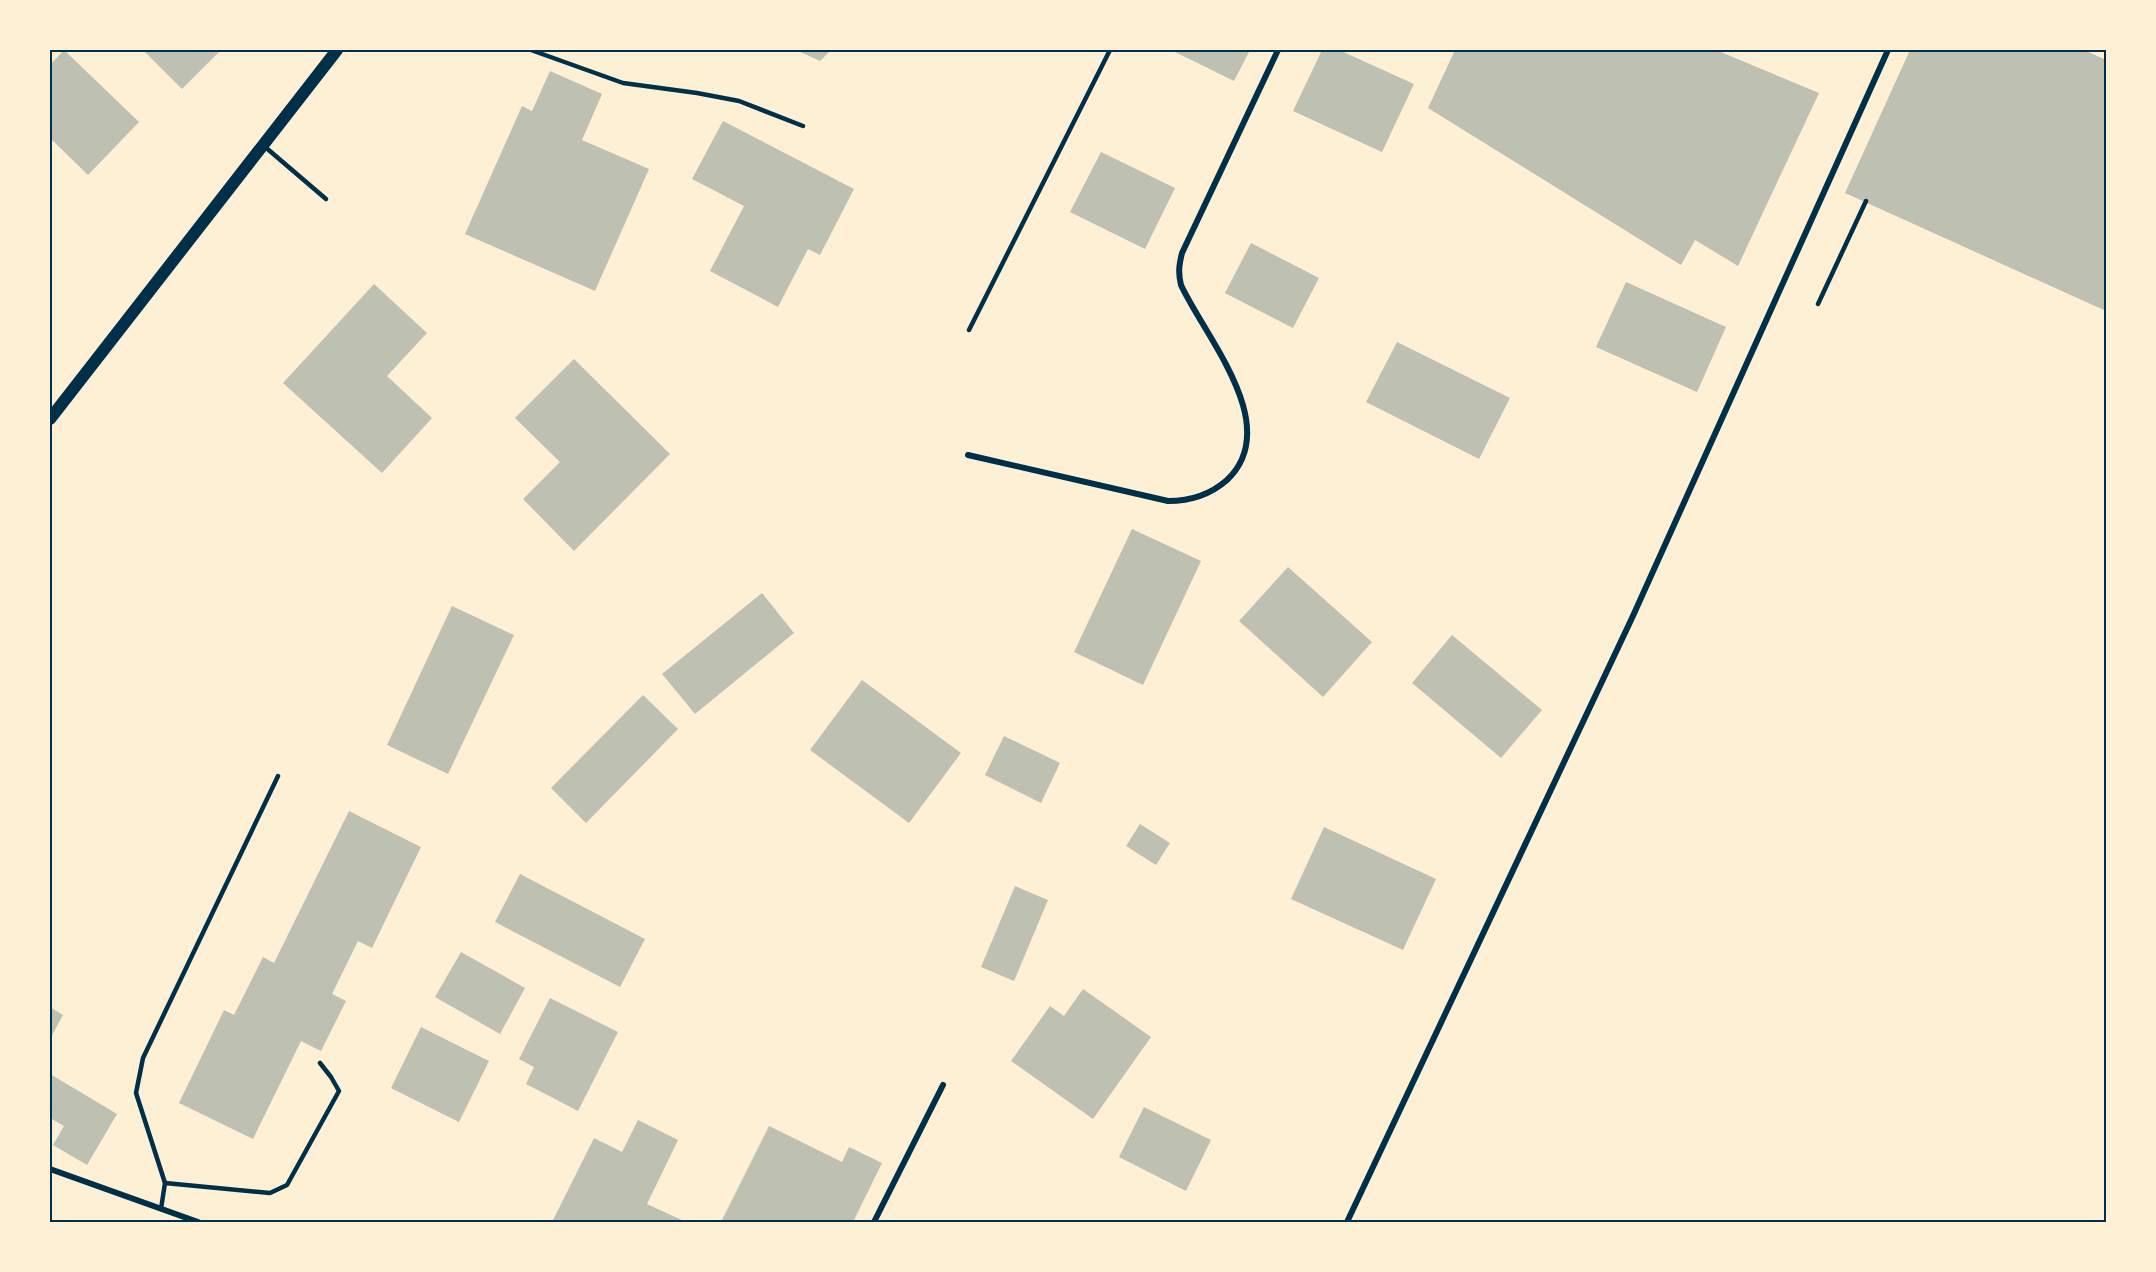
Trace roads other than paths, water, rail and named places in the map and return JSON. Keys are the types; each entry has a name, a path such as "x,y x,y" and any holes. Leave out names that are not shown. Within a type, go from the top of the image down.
{"main road":[{"path":"50,419 337,50"}],"street":[{"path":"968,455 1168,501 1194,498 1208,493 1218,487 1238,466 1247,444 1248,428 1240,396 1222,357 1185,294 1178,274 1182,253 1278,50"},
{"path":"1347,1222 1632,618 1888,50"},
{"path":"874,1222 943,1085"},
{"path":"50,1169 198,1222"}],"lane":[{"path":"531,50 623,83 739,100 802,126"},
{"path":"969,330 1110,50"},
{"path":"262,145 326,199"},
{"path":"1818,304 1866,201"},
{"path":"161,1209 165,1183 136,1093 143,1058 278,776"},
{"path":"165,1183 270,1193 287,1185 339,1091 320,1063"}]}
